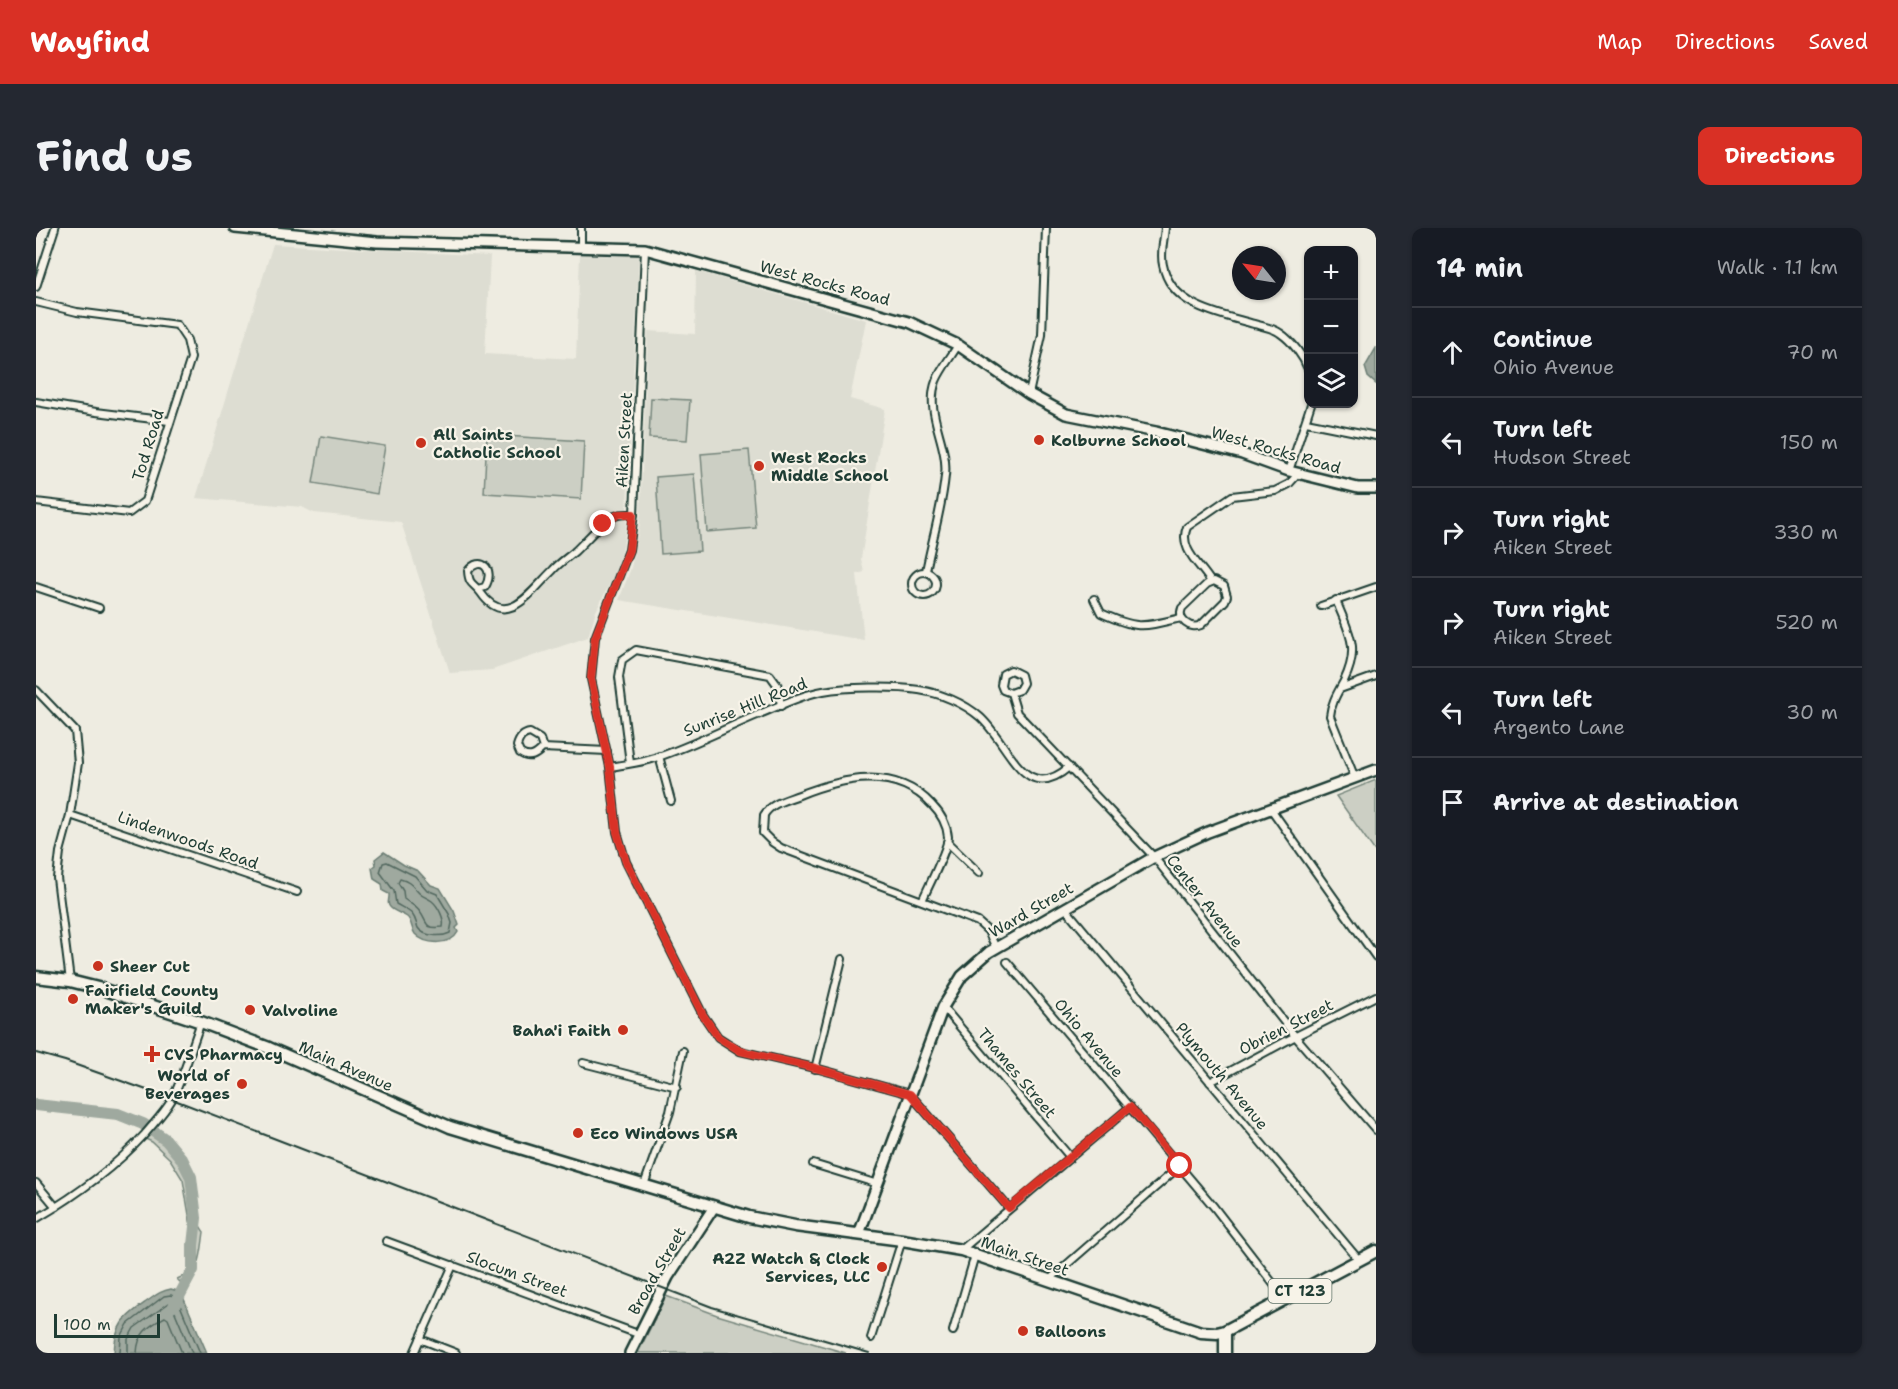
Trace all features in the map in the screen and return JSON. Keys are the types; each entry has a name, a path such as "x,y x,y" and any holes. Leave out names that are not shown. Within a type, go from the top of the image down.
{"main road":[{"name":"West Rocks Road","path":"235,228 377,242 645,249 909,322 958,345 1029,394 1066,414 1178,437 1251,457 1289,471 1358,488 1376,488"},
{"name":"Ward Street","path":"859,1234 943,1006 962,975 996,948 1154,857 1189,840 1376,770"},
{"name":"Main Avenue","path":"36,977 70,981 102,989 201,1022 269,1048 450,1127 644,1185"},
{"name":"Main Street","path":"644,1185 714,1207 783,1224 961,1250 1185,1327 1211,1333 1225,1331"},
{"name":"Broad Street","path":"630,1353 668,1277 714,1207"},
{"name":"CT 123","path":"1225,1331 1376,1251"},
{"path":"1225,1331 1225,1353"}],"street":[{"path":"36,287 55,228"},
{"path":"581,228 581,248"},
{"path":"1029,394 1042,335 1046,228"},
{"path":"1165,228 1162,262 1165,274 1174,288 1187,300 1203,309 1279,332 1304,360"},
{"name":"Aiken Street","path":"645,249 633,514 629,550 595,638 591,679 610,767 617,832 626,862 709,1026 718,1037 734,1048 910,1094"},
{"name":"Tod Road","path":"36,302 76,312 177,326 188,340 191,358 145,501 129,513 36,502"},
{"path":"926,571 945,476 944,446 933,410 933,393 936,380 958,345"},
{"path":"36,402 169,421"},
{"path":"1289,471 1310,408"},
{"path":"1306,422 1376,436"},
{"path":"1211,582 1204,570 1190,557 1184,534 1187,527 1232,496 1275,491 1289,484 1299,473"},
{"path":"478,589 491,605 499,608 509,608 524,601 552,570 603,524 619,514 633,514"},
{"path":"926,571 934,575 937,585 933,593 921,596 913,590 912,581 917,573 926,571"},
{"path":"1211,582 1219,582 1224,586 1227,596 1225,601 1201,625 1188,626 1181,618 1182,608 1211,582"},
{"path":"36,587 99,608"},
{"path":"1321,606 1376,587"},
{"path":"1094,598 1101,613 1128,625 1146,625 1181,618"},
{"path":"1336,600 1353,644 1353,654 1352,662 1331,707 1330,716 1355,778"},
{"path":"630,763 619,677 622,660 636,650 770,675 778,686 781,706"},
{"path":"1340,689 1376,676"},
{"name":"Sunrise Hill Road","path":"610,767 659,756 823,691 851,689 918,690 941,696 978,715 991,728 1028,776 1042,781 1058,777 1069,767"},
{"path":"36,690 75,731 78,764 57,878 70,981"},
{"name":"Center Avenue","path":"1011,693 1017,713 1154,857 1295,1036 1376,1130"},
{"path":"543,748 540,739 530,732 525,733 519,739 517,746 520,753 528,757 532,757 543,748 606,751"},
{"path":"659,756 670,801"},
{"path":"922,901 947,842 944,823 938,812 917,792 898,783 874,778 845,780 771,806 764,815 762,822 765,836 781,848 981,924 988,931 996,948"},
{"path":"1271,809 1376,957"},
{"name":"Lindenwoods Road","path":"70,815 297,892"},
{"path":"947,842 979,873"},
{"name":"Plymouth Avenue","path":"1065,908 1359,1260"},
{"path":"815,1068 842,959"},
{"name":"Ohio Avenue","path":"1006,962 1232,1228 1285,1299"},
{"name":"Obrien Street","path":"1210,1082 1376,996"},
{"name":"Thames Street","path":"943,1006 1070,1157"},
{"path":"36,1220 88,1187 121,1160 159,1117 172,1099 201,1022"},
{"path":"644,1185 670,1112 683,1051"},
{"path":"582,1063 677,1087"},
{"path":"910,1094 1009,1208"},
{"path":"961,1250 1130,1107"},
{"path":"813,1164 878,1184"},
{"path":"1049,1280 1180,1166"},
{"path":"36,1183 56,1207"},
{"path":"871,1338 902,1240"},
{"name":"Slocum Street","path":"386,1241 638,1334"},
{"path":"954,1331 975,1255"},
{"path":"414,1353 453,1265"},
{"path":"420,1339 456,1353"}],"shaded area":[{"name":"All Saints Catholic School","path":"273,244 490,256 485,354 576,359 580,255 639,256 626,527 622,553 596,611 588,637 492,670 450,673 401,522 314,513 302,507 196,498"},
{"name":"West Rocks Middle School","path":"696,271 866,320 850,399 885,409 861,559 864,572 857,574 864,640 619,600 631,568 640,523 648,331 695,334"},
{"path":"651,398 690,400 687,440 649,438"},
{"path":"487,435 584,441 581,499 484,493"},
{"path":"321,436 385,446 377,494 313,483"},
{"path":"749,450 756,528 707,532 701,454"},
{"path":"694,474 700,551 661,554 656,477"},
{"path":"1376,780 1376,853 1336,796"},
{"path":"143,1131 164,1144 186,1170 200,1226 204,1232 197,1268 182,1284 177,1279 186,1275 194,1256 197,1234 190,1221 183,1180 170,1159 152,1142 139,1136"},
{"path":"666,1296 717,1315 846,1353 638,1353"}],"water":[{"path":"1376,348 1376,384 1368,377 1365,367"},
{"path":"384,852 418,871 431,885 440,888 454,911 459,925 456,928 458,932 455,937 444,942 431,942 419,938 407,917 390,907 389,894 383,891 382,884 374,879 372,868 376,865 375,859"},
{"path":"171,1289 181,1292 207,1353 114,1353 116,1335 126,1318 155,1296"}],"waterway":[{"path":"36,1105 118,1114 143,1124 166,1140 182,1159 191,1177 196,1218 193,1270 174,1306"}],"railway":[{"path":"36,1053 172,1099 712,1307 869,1353"}],"place":[{"name":"Kolburne School","path":"1039,440"},
{"name":"All Saints Catholic School","path":"421,443"},
{"name":"West Rocks Middle School","path":"759,466"},
{"name":"Sheer Cut","path":"98,966"},
{"name":"Fairfield County Maker's Guild","path":"73,999"},
{"name":"Valvoline","path":"250,1010"},
{"name":"Baha'i Faith","path":"623,1030"},
{"name":"CVS Pharmacy","path":"152,1054"},
{"name":"World of Beverages","path":"242,1084"},
{"name":"Eco Windows USA","path":"578,1133"},
{"name":"A2Z Watch & Clock Services, LLC","path":"882,1267"},
{"name":"Balloons","path":"1023,1331"}],"route":[{"path":"603,524 619,514 633,514 629,550 595,638 591,679 610,767 617,832 626,862 703,1015 718,1037 740,1051 815,1068 910,1094 1009,1208 1130,1107 1180,1166"}]}
